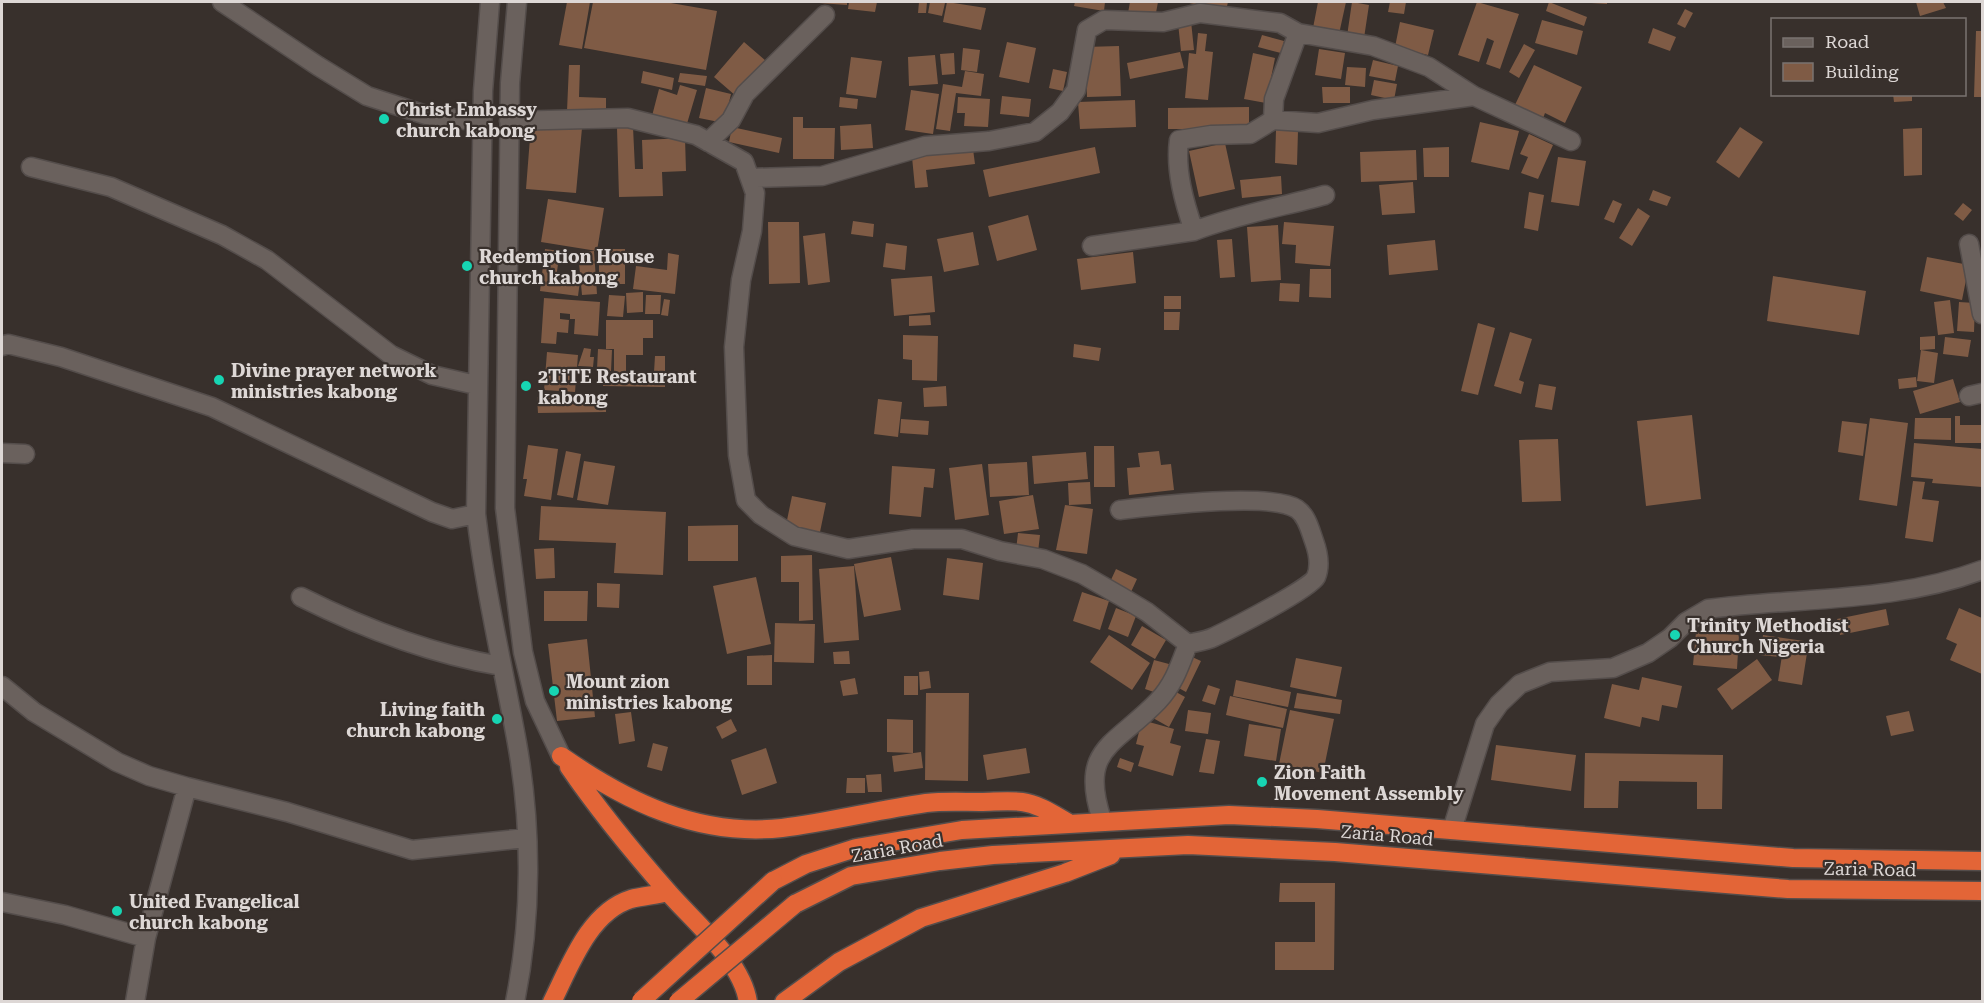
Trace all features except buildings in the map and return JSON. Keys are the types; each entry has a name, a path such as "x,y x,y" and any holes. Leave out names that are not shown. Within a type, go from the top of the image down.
{"highway":[{"path":"561,756 597,781 636,803 717,826 780,828 928,803 993,802 1022,802 1042,808 1067,822"},
{"path":"561,756 587,793 668,892 730,962 741,979 748,1002"},
{"path":"640,1001 773,881 806,864 855,848 962,830 1102,820 1229,815 1317,819 1792,858 1983,861"},
{"name":"Zaria Road","path":"678,1002 795,904 834,882 883,870 993,855 1188,845 1263,848 1788,889 1983,891"},
{"path":"784,1002 839,962 921,918 1065,873 1128,849"},
{"path":"552,1002 586,937 599,920 612,908 629,900 668,892"}],"street":[{"path":"222,2 318,66 368,96 426,114 482,122"},
{"path":"490,2 482,122 476,386 476,514 482,562 517,744 526,838 527,906 523,963 515,1002"},
{"path":"517,2 509,121 504,508 523,652 535,701 561,756"},
{"path":"750,178 822,176 925,146 989,141 1035,132 1060,112 1076,90 1087,30 1104,20 1162,22 1200,13 1280,23 1298,33 1373,46 1429,67 1474,96 1571,141"},
{"path":"708,142 731,120 745,94 825,15"},
{"path":"1273,120 1274,99 1298,33"},
{"path":"1194,231 1183,200 1177,153 1179,140 1211,135 1250,134 1273,120 1318,123 1373,110 1474,96"},
{"path":"509,121 628,118 696,135 744,162 755,193 752,231 741,280 734,347 738,455 746,500 761,515 794,536 848,549 913,539 962,539 1000,551 1043,559 1083,574 1147,612 1188,644"},
{"path":"32,167 111,187 222,235 267,260 304,291 392,355 432,375 476,386"},
{"path":"1092,246 1194,231 1228,218 1270,210 1325,195"},
{"path":"1969,244 1983,314"},
{"path":"2,346 8,344 61,357 212,407 432,512 452,519 476,514"},
{"path":"2,453 25,454"},
{"path":"1120,510 1202,503 1260,502 1297,510 1307,522 1319,563 1315,577 1308,586 1213,638 1188,644"},
{"path":"1452,830 1485,724 1499,704 1520,684 1550,672 1613,668 1648,653 1670,638 1686,622 1708,609 1892,593 1946,584 1983,570"},
{"path":"301,597 350,621 446,655 501,666"},
{"path":"1102,820 1094,795 1095,765 1104,750 1159,700 1176,678 1188,644"},
{"path":"2,686 34,712 117,762 187,787 286,812 412,850 526,838"},
{"path":"135,1002 146,938 187,787"},
{"path":"2,902 65,915 146,938"}],"place":[{"name":"Christ Embassy church kabong","path":"384,119"},
{"name":"Redemption House church kabong","path":"467,266"},
{"name":"Divine prayer network ministries kabong","path":"219,380"},
{"name":"2TiTE Restaurant kabong","path":"526,386"},
{"name":"Trinity Methodist Church Nigeria","path":"1675,635"},
{"name":"Mount zion ministries kabong","path":"554,691"},
{"name":"Living faith church kabong","path":"497,719"},
{"name":"Zion Faith Movement Assembly","path":"1262,782"},
{"name":"United Evangelical church kabong","path":"117,911"}]}
